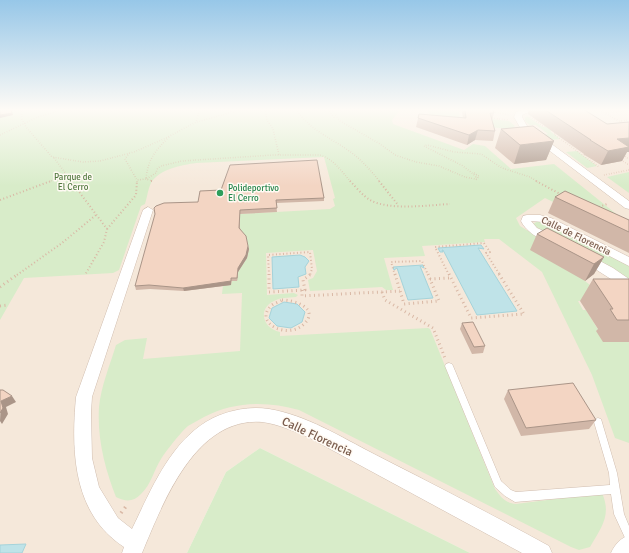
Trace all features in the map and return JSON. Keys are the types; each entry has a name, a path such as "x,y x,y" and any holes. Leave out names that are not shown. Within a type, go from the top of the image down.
{"street":[{"path":"534,135 629,206"},
{"name":"Calle Florencia","path":"148,210 84,397 81,424 83,451 88,480 97,504 113,527 134,548 166,480 182,455 194,441 207,430 222,422 254,415 270,416 314,432 483,520 542,553"},
{"name":"Calle de Florencia","path":"564,245 531,228 527,225 526,221 528,218 540,218 547,220 629,262"},
{"name":"Calle de Florencia","path":"577,252 609,270 629,285"},
{"path":"621,553 629,545"}],"lane":[{"path":"449,366 498,484 508,493 515,497 615,489"},
{"path":"598,422 612,473 619,514 629,537"}],"path":[{"path":"33,135 42,143 54,158 106,230"},
{"path":"54,158 91,162 115,158 130,154 174,135"},
{"path":"274,135 279,155"},
{"path":"323,135 356,156 373,173 398,205"},
{"path":"364,135 395,155 416,162 439,166 465,177 474,179 477,177 463,166 424,146 427,145 454,152 481,154 502,168 530,177 564,197"},
{"path":"555,135 599,167"},
{"path":"146,179 147,166 157,149 169,138"},
{"path":"620,153 629,159"},
{"path":"85,275 104,242 106,230 136,195 137,180 125,159 130,154"},
{"path":"137,180 146,179 156,173 157,169 168,163 305,154 325,156 369,200 383,205 450,204"},
{"path":"621,160 629,165"},
{"path":"603,175 629,170"},
{"path":"0,200 42,185 65,173"},
{"path":"146,179 152,182"},
{"path":"595,207 601,207 607,204"},
{"path":"0,288 62,243 96,215"},
{"path":"484,243 490,252 486,252 524,314 471,318 450,278 435,247 484,243"},
{"path":"302,290 269,292 268,255 310,252 312,273 303,280 305,290 302,290 303,305 308,312 308,318 300,327 287,331 280,330 274,328 266,320 267,310 275,302 289,300 296,301 303,305"},
{"path":"399,308 404,304 439,301 422,261 391,262 404,304"},
{"path":"430,279 450,278"},
{"path":"302,296 400,291"},
{"path":"382,292 385,300 433,328 449,366"},
{"path":"0,306 8,304"}],"shaded area":[{"path":"0,135 629,135 629,553 470,553 260,448 226,472 187,553 0,553"}],"green space":[{"name":"Parque de El Cerro","path":"0,135 423,135 464,150 473,144 485,146 511,169 554,164 620,217 629,239 545,198 516,218 520,226 541,239 585,281 610,301 578,301 583,310 586,310 599,331 629,342 629,443 615,438 592,375 542,272 499,239 484,239 485,242 422,246 425,256 384,258 393,290 386,290 382,287 310,291 308,280 313,278 317,271 313,250 266,253 267,295 294,293 298,295 296,297 274,301 265,309 264,318 266,323 274,330 280,332 280,336 430,329 495,489 506,501 516,504 602,493 606,508 604,521 590,547 579,550 571,547 299,410 275,405 239,405 216,412 188,426 163,456 141,494 132,500 123,500 116,497 108,475 103,453 99,430 99,407 106,376 116,345 125,340 147,338 143,359 240,351 242,293 222,294 223,285 232,281 237,281 238,272 247,258 249,249 246,239 240,231 240,214 330,209 335,206 333,199 335,198 324,157 196,163 171,168 159,174 151,183 145,204 141,206 119,270 113,273 24,278 0,320"},
{"path":"543,135 555,135 560,139 550,140"},
{"path":"577,151 597,166 587,168 566,152"},
{"path":"629,172 629,193 607,177"},
{"path":"538,221 629,266 629,280 607,265 538,229 533,224"},
{"path":"260,448 470,553 187,553 226,472"}],"water":[{"path":"481,245 484,249 478,248 517,311 477,315 443,250 443,252 440,252 438,248"},
{"path":"300,255 309,261 305,267 306,274 298,277 299,287 273,289 272,257"},
{"path":"423,265 424,268 420,266 433,298 408,300 397,268 394,270 393,267"},
{"path":"284,302 297,304 305,312 302,322 291,328 277,326 269,318 272,308"},
{"path":"26,544 22,553 0,553 0,545"}],"building":[{"path":"508,135 545,135 554,141 520,145"},
{"path":"583,135 629,135 629,138 617,139 629,147 608,151"},
{"path":"317,160 324,198 276,200 277,208 240,210 239,228 246,236 248,246 246,255 238,268 237,278 231,278 231,281 183,288 149,285 135,286 155,214 154,208 156,206 164,203 198,202 200,191 221,190 230,165"},
{"path":"565,191 629,220 629,232 555,197"},
{"path":"547,228 604,257 594,264 537,234"},
{"path":"593,279 629,279 629,320 617,320 610,309 613,309"},
{"path":"473,322 485,346 474,347 462,323"},
{"path":"573,383 596,420 526,428 508,390"},
{"path":"0,390 3,390 12,396 1,401 3,408 0,413"}],"place":[{"name":"Polideportivo El Cerro","path":"220,193"}]}
